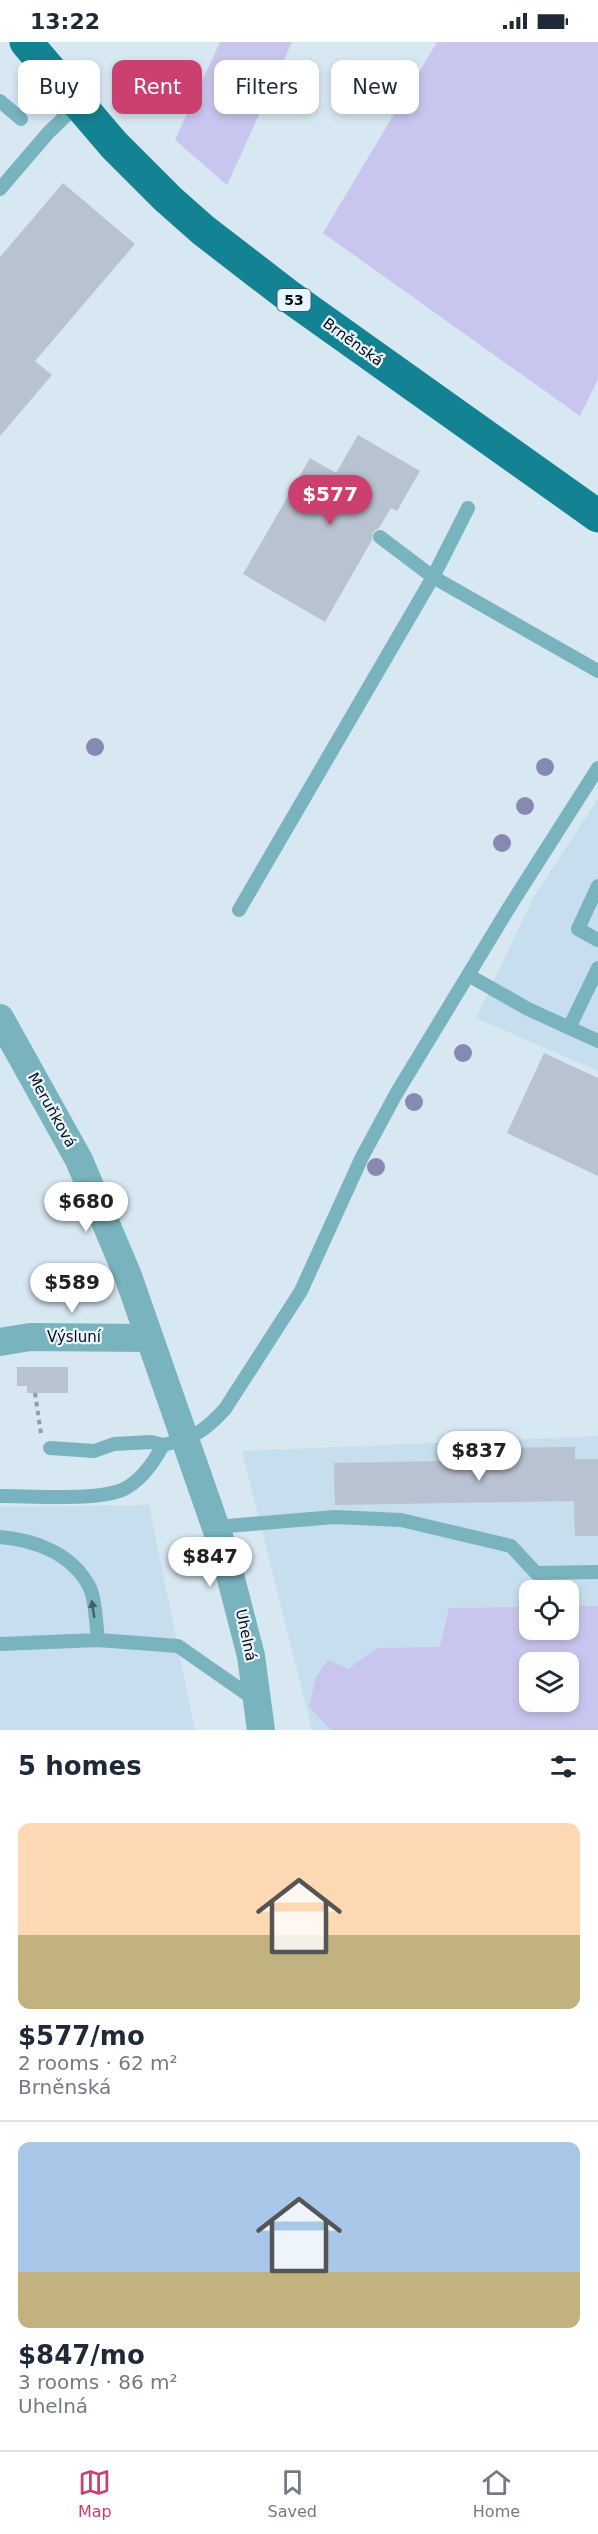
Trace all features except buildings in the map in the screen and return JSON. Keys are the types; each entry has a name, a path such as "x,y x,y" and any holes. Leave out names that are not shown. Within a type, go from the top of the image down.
{"main road":[{"name":"Brněnská","path":"26,42 41,60"},
{"name":"Brněnská","path":"87,114 168,199 211,236 300,304 598,516"}],"street":[{"name":"Meruňková","path":"0,1018 79,1160 128,1276 148,1338 174,1443"},
{"name":"Výsluní","path":"0,1342 30,1337 148,1338"},
{"name":"Uhelná","path":"174,1443 216,1527 238,1602 260,1716"}],"lane":[{"path":"0,101 21,119"},
{"path":"0,189 48,133 68,114"},
{"path":"240,910 434,577 468,508"},
{"path":"380,537 434,577 598,671"},
{"path":"0,1496 87,1495 121,1490 130,1485 174,1443 203,1430 225,1409 290,1311 380,1123 468,975 598,768"},
{"path":"598,886 578,928 598,940"},
{"path":"569,1028 598,968"},
{"path":"468,975 528,1009 598,1041"},
{"path":"50,1448 94,1451 114,1444 174,1443"},
{"path":"216,1527 335,1517 401,1520 511,1546 536,1573 598,1572"},
{"path":"0,1538 19,1539 68,1559 90,1589 98,1640"},
{"path":"0,1644 98,1640 178,1646 260,1716"}],"path":[{"path":"36,1393 43,1441 50,1448"}],"shaded area":[{"path":"220,42 292,42 284,60 214,60 214,114 259,114 227,185 175,140 187,114 202,114 202,81"},
{"path":"437,42 598,42 598,379 580,416 323,233 394,114 419,114 419,72"},
{"path":"598,799 598,1071 476,1018 534,896"},
{"path":"598,1436 598,1730 312,1730 242,1451"},
{"path":"149,1505 195,1730 0,1730 0,1507"},
{"path":"579,1606 598,1606 598,1730 331,1730 309,1707 316,1677 328,1660 348,1669 377,1648 440,1647 449,1608 519,1607 519,1640 579,1640"}]}
